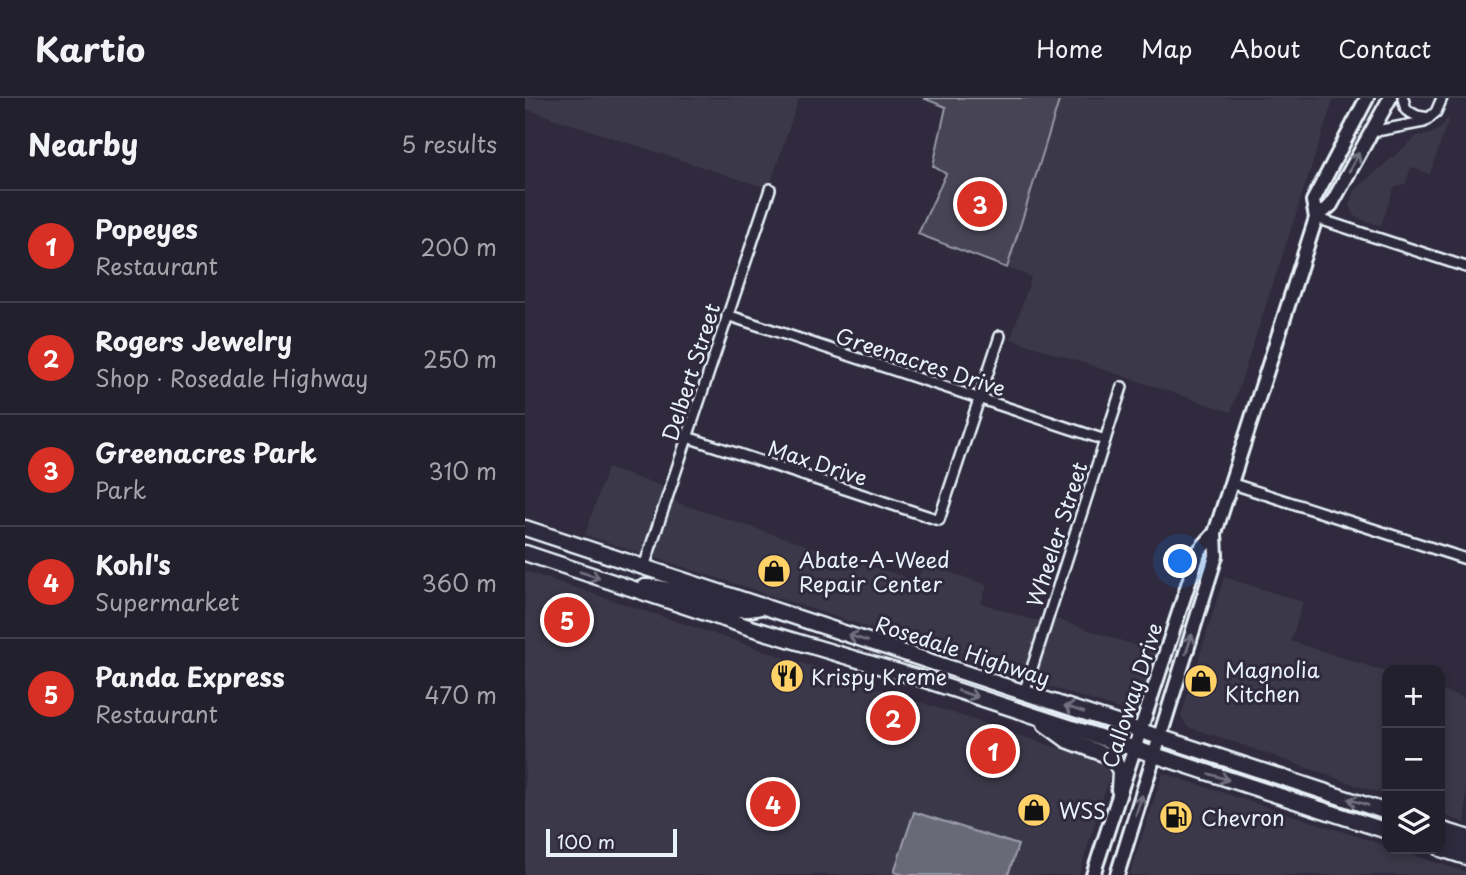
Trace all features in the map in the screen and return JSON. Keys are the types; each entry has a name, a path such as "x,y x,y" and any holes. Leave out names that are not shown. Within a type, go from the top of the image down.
{"main road":[{"name":"Calloway Drive","path":"1117,875 1216,556 1215,533 1230,483 1316,218 1313,201 1367,98"},
{"name":"Calloway Drive","path":"1316,218 1331,205 1391,98"},
{"name":"Rosedale Highway","path":"525,528 1382,810"},
{"name":"Calloway Drive","path":"1093,875 1199,551 1215,533"},
{"name":"Rosedale Highway","path":"525,553 751,628 856,657 1382,829"},
{"path":"629,588 653,587 671,590 738,610 750,611 763,606"},
{"path":"1019,711 1067,740 1112,757 1120,771 1119,790"},
{"path":"1445,831 1466,839 1461,845 1445,842"},
{"path":"1445,850 1466,857"}],"street":[{"path":"1403,98 1406,110 1417,116 1431,118"},
{"path":"1371,132 1411,125 1431,118 1442,98"},
{"name":"Delbert Street","path":"644,567 770,189"},
{"path":"1316,218 1466,267"},
{"name":"Greenacres Drive","path":"727,316 1105,440"},
{"path":"979,398 1000,335"},
{"name":"Wheeler Street","path":"1024,693 1122,387"},
{"name":"Max Drive","path":"687,437 939,520 979,398"},
{"path":"1230,483 1466,559"}],"shaded area":[{"path":"525,98 799,98 769,189 525,109"},
{"path":"923,98 1060,98 1007,268 918,234 946,174 933,166 946,107"},
{"path":"1060,98 1334,98 1231,412 1011,339 1031,277 1007,268"},
{"path":"1450,115 1430,174 1411,167 1406,183 1394,188 1381,226 1355,217 1349,205 1355,190 1417,136 1430,134 1441,128"},
{"path":"607,468 659,485 678,503 917,581 924,563 987,585 981,603 1033,620 1059,620 1162,654 1145,709 1133,714 585,535"},
{"path":"525,571 1104,763 1110,775 1079,875 525,875"},
{"path":"1224,577 1303,602 1291,641 1382,670 1382,794 1187,727 1181,716"},
{"path":"1445,692 1466,698 1466,823 1445,816"},
{"path":"1163,773 1382,844 1382,854 1410,854 1466,872 1466,875 1129,875"}],"water":[{"path":"914,812 1018,845 1008,875 904,875 894,872"}],"place":[{"name":"Greenacres Park","path":"980,204"},
{"name":"Abate-A-Weed Repair Center","path":"774,571"},
{"name":"Panda Express","path":"567,620"},
{"name":"Krispy Kreme","path":"787,676"},
{"name":"Magnolia Kitchen","path":"1201,681"},
{"name":"Rogers Jewelry","path":"893,718"},
{"name":"Popeyes","path":"993,751"},
{"name":"Kohl's","path":"773,804"},
{"name":"WSS","path":"1034,810"},
{"name":"Chevron","path":"1176,817"}]}
